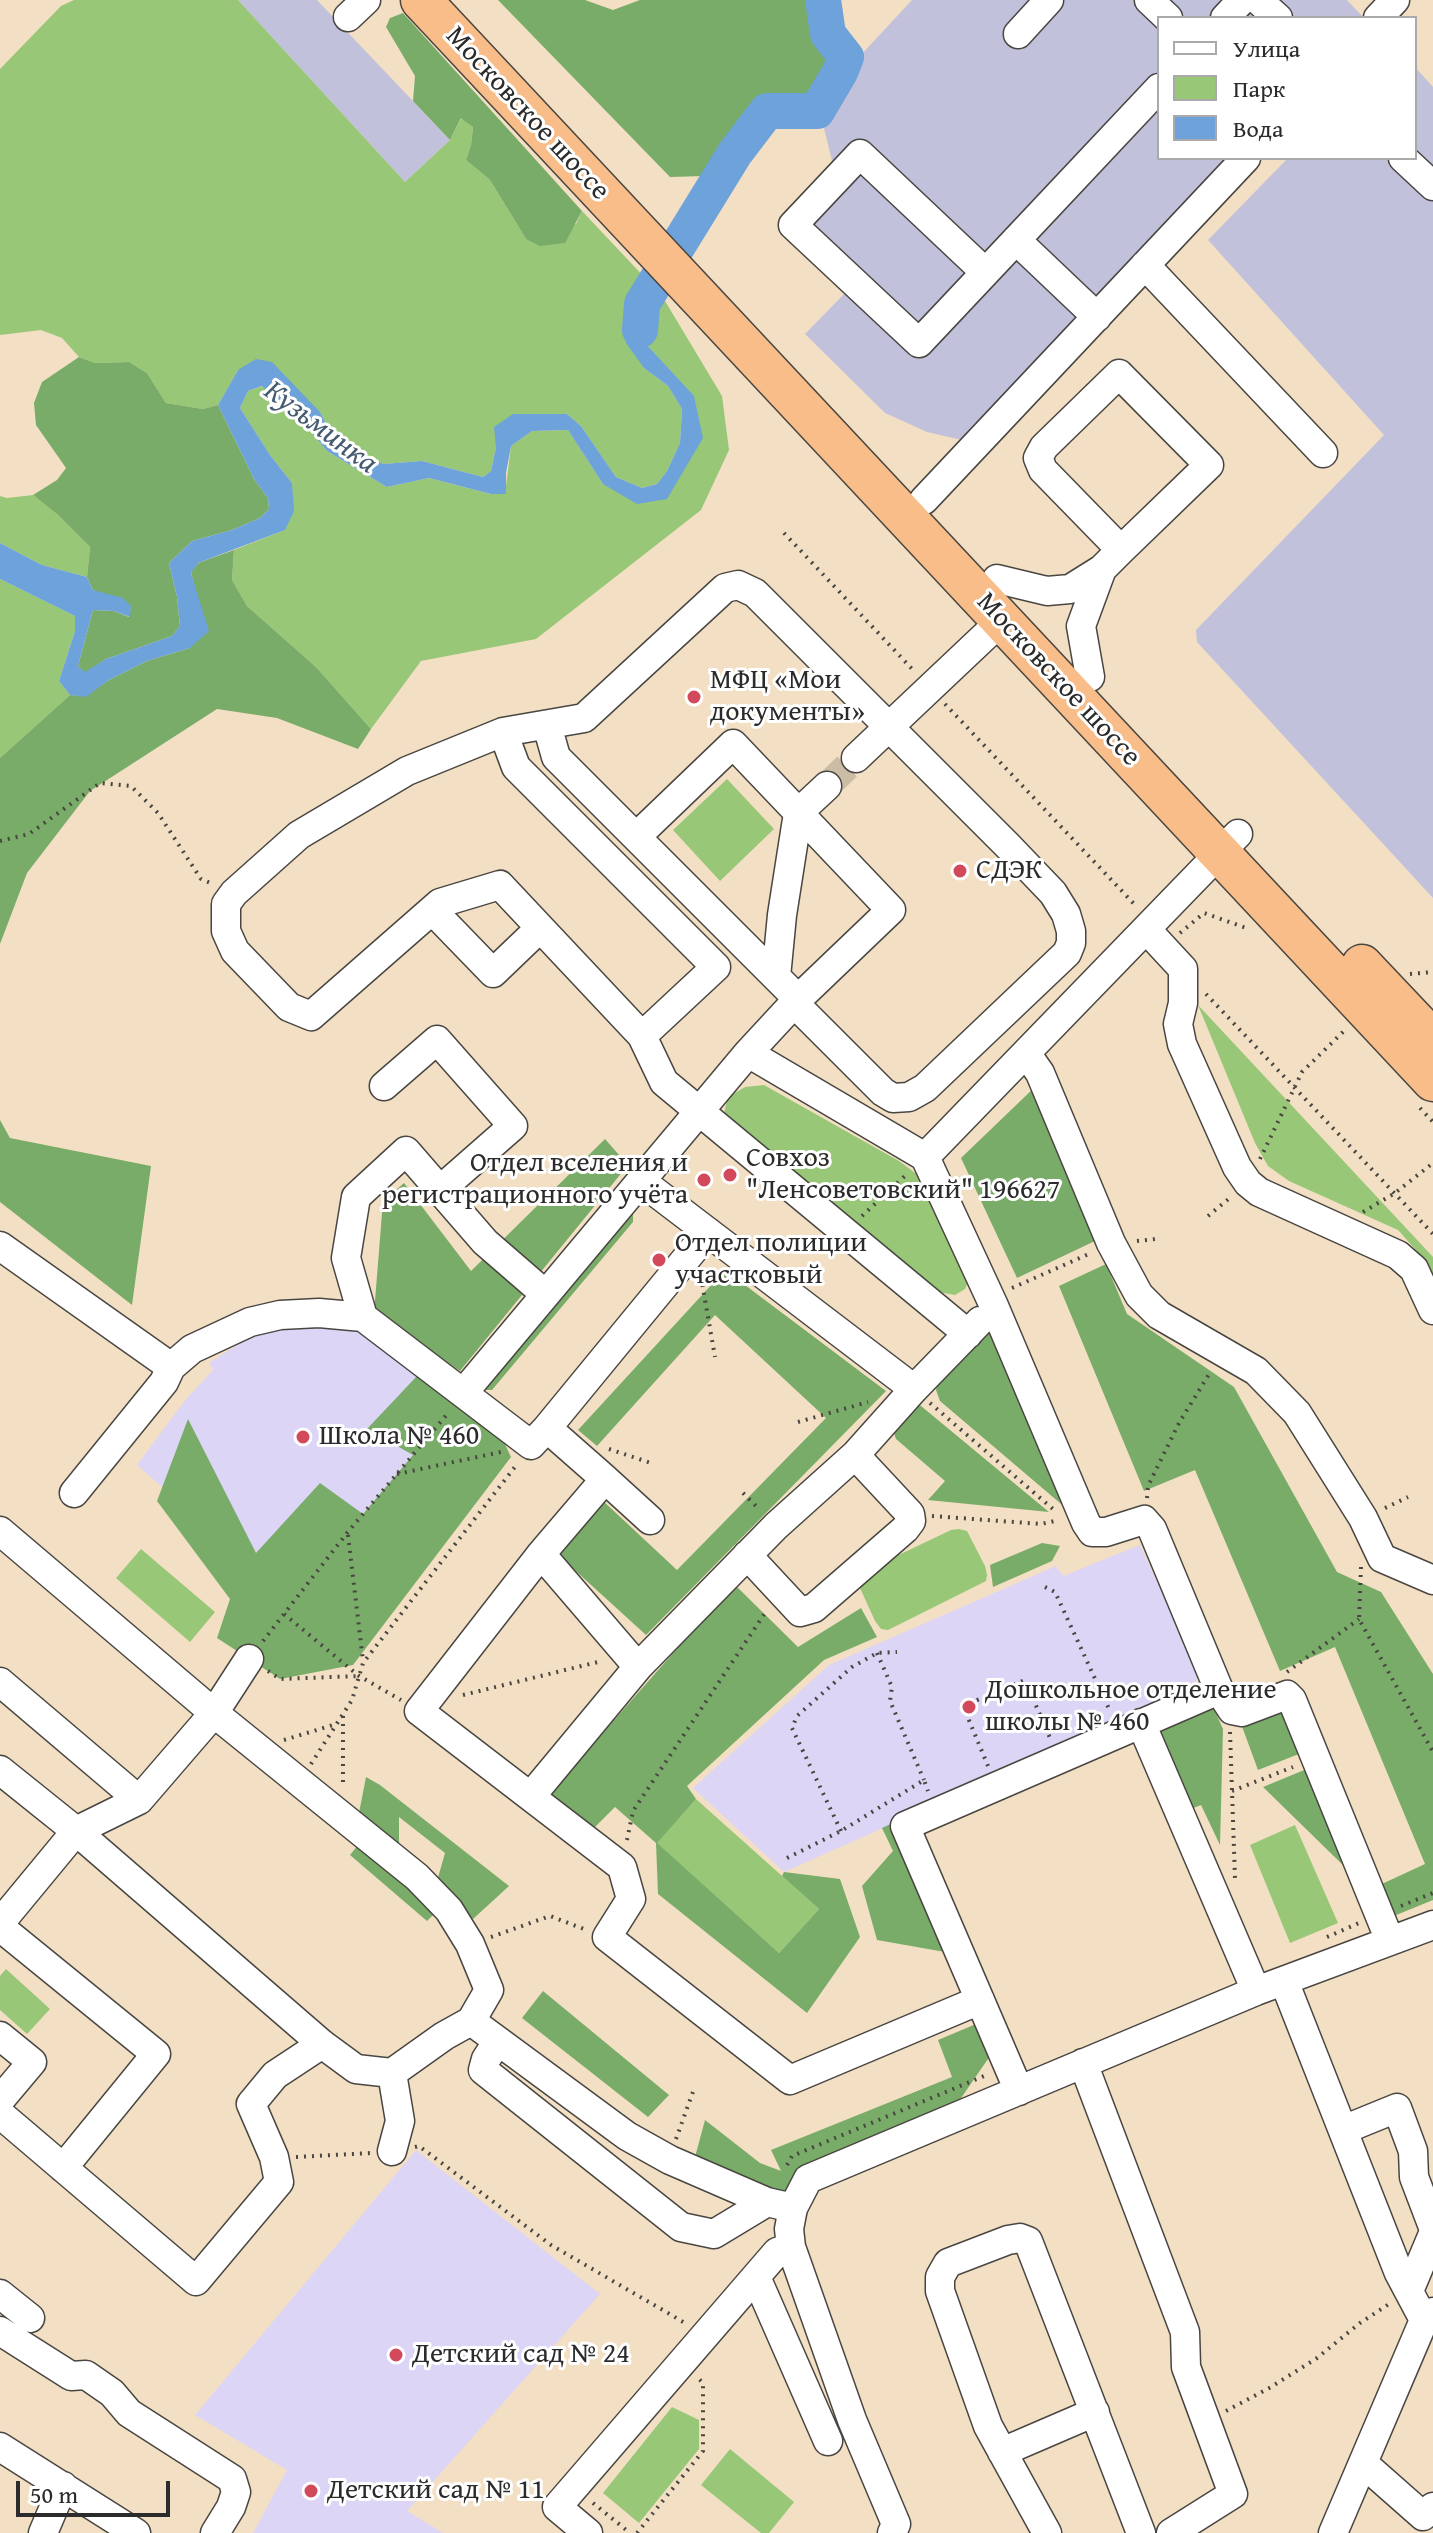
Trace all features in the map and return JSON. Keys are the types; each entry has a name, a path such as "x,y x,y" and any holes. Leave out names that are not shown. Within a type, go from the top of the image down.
{"highway":[{"name":"Московское шоссе","path":"421,0 642,219"},
{"name":"Московское шоссе","path":"454,0 642,219"},
{"path":"642,219 692,272"},
{"name":"Московское шоссе","path":"692,272 924,500 1090,677 1229,844"},
{"name":"Московское шоссе","path":"692,272 1002,620 1418,1025 1422,1090"}],"street":[{"path":"1018,34 1049,0"},
{"path":"1149,0 1166,16"},
{"path":"1227,16 1242,0"},
{"path":"1258,0 1276,16"},
{"path":"1380,16 1395,0"},
{"path":"985,272 860,154 793,225 919,343 1157,90"},
{"path":"924,500 1244,160"},
{"path":"1405,160 1433,186"},
{"path":"1016,240 1097,317"},
{"path":"1145,265 1323,453"},
{"path":"997,579 1047,591 1070,589 1111,560 1209,465 1119,374 1044,447 1038,458 1043,470 1111,560"},
{"path":"1090,677 1081,626 1111,560"},
{"path":"547,725 556,757 776,977 883,1092 893,1098 909,1097 925,1088 1067,953 1071,931 1066,914 1053,893 755,593 738,585 725,588 584,718 503,732 407,771 299,835 234,893 226,904 226,931 235,951 289,1007 311,1016 440,903 500,885 642,1036 664,1082 968,1334"},
{"path":"856,758 1002,620"},
{"path":"503,732 516,767 716,967 642,1036"},
{"path":"460,1398 748,1053 796,1001 891,910 733,744 636,837"},
{"path":"776,977 798,813 827,786"},
{"path":"925,1157 1026,1053 1154,934 1229,844"},
{"path":"432,910 493,973 540,928"},
{"path":"1154,934 1183,969 1183,1003 1178,1024 1182,1044 1237,1167 1248,1183 1259,1192 1398,1255 1414,1269 1433,1310"},
{"path":"384,1086 437,1040 513,1126 440,1190"},
{"path":"748,1053 925,1157 1003,1297 1092,1532 1106,1532 1144,1520 1152,1529 1226,1700 1242,1712 1287,1695 1292,1700 1390,1941"},
{"path":"1026,1053 1040,1073 1111,1243 1139,1295 1159,1315 1256,1371 1297,1413 1363,1518 1382,1558 1433,1580"},
{"path":"545,1294 485,1242 406,1151 356,1197 346,1258 363,1317 460,1398 539,1437 605,1479 650,1520"},
{"path":"641,1181 914,1389"},
{"path":"539,1437 708,1232"},
{"path":"0,1246 171,1367"},
{"path":"531,1796 632,1661 855,1455 1003,1297"},
{"path":"74,1493 164,1382 171,1367 192,1349 250,1322 293,1314 363,1317"},
{"path":"747,1555 800,1612 814,1608 905,1529 911,1521 910,1514 855,1455"},
{"path":"605,1479 541,1554 423,1706 622,1867 631,1899 607,1937 790,2080 980,2000"},
{"path":"0,1531 214,1713 417,1877 449,1910 470,1944 489,1990 471,2021 392,2073 356,2069 322,2044 76,1831 0,1770"},
{"path":"541,1554 632,1661"},
{"path":"63,2168 156,2054 0,1925 76,1831 139,1800 214,1713 249,1659"},
{"path":"0,1682 139,1800"},
{"path":"1019,2091 905,1826 1129,1722 1226,1700"},
{"path":"1129,1722 1256,1991"},
{"path":"498,2041 483,2070 681,2227 714,2234 780,2205 808,2179 1256,1991 1433,1925"},
{"path":"1284,1981 1399,2273 1429,2316 1333,2533"},
{"path":"471,2021 627,2136 670,2160 780,2205 789,2229 791,2247 852,2420 896,2530"},
{"path":"0,2036 32,2062 0,2100"},
{"path":"0,2114 196,2281 279,2182 274,2157 251,2104 275,2075 322,2044"},
{"path":"1083,2063 1185,2332 1186,2367 1233,2494 1171,2533"},
{"path":"392,2073 400,2121 392,2151"},
{"path":"1343,2130 1397,2108 1413,2151 1414,2177 1433,2227"},
{"path":"1409,2291 1433,2234"},
{"path":"1047,2533 988,2426 940,2291 940,2277 948,2263 1020,2238 1028,2241 1141,2533"},
{"path":"581,2527 557,2507 777,2252 791,2247"},
{"path":"756,2277 828,2441"},
{"path":"0,2294 30,2318"},
{"path":"0,2331 71,2376 86,2375 112,2393 129,2413 232,2479 236,2492 215,2533"},
{"path":"1002,2452 1095,2412"},
{"path":"4,2457 63,2486 136,2533"},
{"path":"1364,2464 1423,2516 1433,2507"},
{"path":"43,2533 63,2486"}],"path":[{"path":"784,533 1154,934 1204,913 1260,934"},
{"path":"0,841 29,834 100,783 131,786 158,813 201,879 234,893"},
{"path":"1183,969 1433,1234"},
{"path":"1248,1183 1302,1072 1346,1029 1340,1021"},
{"path":"1422,1090 1433,1122"},
{"path":"846,1232 925,1157"},
{"path":"1336,1227 1395,1193 1433,1163"},
{"path":"1003,1297 1111,1243 1156,1239"},
{"path":"1144,1520 1148,1486 1179,1423 1210,1372"},
{"path":"910,1514 1041,1524 1065,1519 914,1389"},
{"path":"359,1676 280,1679 249,1659 347,1533 460,1398"},
{"path":"798,1422 870,1401"},
{"path":"397,1474 539,1437"},
{"path":"300,1782 352,1700 363,1663 539,1437"},
{"path":"347,1533 363,1663"},
{"path":"1361,1561 1359,1619 1433,1752"},
{"path":"1045,1587 1055,1592 1105,1703 1129,1722"},
{"path":"622,1867 633,1811 779,1591"},
{"path":"284,1614 359,1676 423,1706 632,1661"},
{"path":"1287,1695 1285,1675 1359,1619"},
{"path":"841,1831 792,1728 797,1716 852,1667 877,1653 897,1652"},
{"path":"877,1653 892,1687 890,1701 924,1780"},
{"path":"991,1774 963,1706 1025,1680 1054,1748"},
{"path":"1226,1700 1235,1882"},
{"path":"337,1812 344,1782 343,1713"},
{"path":"262,1751 335,1724"},
{"path":"1232,1791 1315,1758"},
{"path":"470,1944 550,1916 607,1937"},
{"path":"670,2160 694,2089"},
{"path":"274,2157 392,2151 419,2146 551,2245 705,2334"},
{"path":"1206,2421 1271,2387 1317,2358 1360,2323 1409,2291"},
{"path":"637,2533 703,2451 703,2383 697,2375"},
{"path":"581,2527 591,2501 630,2533"}],"shaded area":[{"path":"238,0 317,0 450,140 405,182"},
{"path":"912,0 1347,0 1362,16 1157,16 1157,160 1228,160 962,440 927,432 885,413 805,334 845,293 779,226 832,161 822,120 846,71"},
{"path":"1417,69 1433,87 1433,898 1197,642 1196,630 1384,435 1208,240 1286,160 1417,160"},
{"name":"Школа № 460","path":"318,1318 387,1334 471,1409 304,1611 137,1465 186,1399 213,1370 209,1363 262,1329"},
{"name":"Дошкольное отделение школы № 460","path":"1140,1545 1198,1671 1195,1690 784,1872 693,1788 829,1665 1056,1566 1063,1576"},
{"name":"Детский сад № 24","path":"416,2150 600,2294 407,2511 443,2533 253,2533 287,2470 195,2415"}],"green space":[{"path":"74,0 238,0 405,182 450,140 462,117 473,127 466,160 490,180 526,239 576,224 582,211 647,280 634,302 644,368 668,386 682,409 680,443 657,484 642,488 616,477 581,426 567,414 496,447 491,471 483,477 422,461 383,464 334,439 320,412 238,370 218,405 203,409 166,403 147,373 129,362 95,363 79,357 62,338 41,330 0,335 0,69 61,6"},
{"path":"498,0 585,0 613,10 640,0 811,0 814,18 831,60 829,73 811,93 760,96 705,176 670,177"},
{"path":"403,13 582,211 565,243 540,246 526,239 490,180 466,160 473,127 461,118 450,140 413,101 415,76 386,27 390,18"},
{"path":"662,296 722,396 729,450 701,510 536,639 421,661 371,729 316,667 247,606 232,580 234,550 285,530 292,483 240,408 248,391 263,386 301,420 327,451 387,487 429,478 491,494 505,494 511,446 532,431 568,430 603,484 667,499 693,396 646,344 649,310"},
{"path":"79,357 95,363 129,362 147,373 166,403 203,409 218,405 254,479 268,498 269,509 260,518 232,530 192,541 169,563 180,626 172,636 106,659 85,673 78,666 93,610 114,611 129,617 131,606 93,590 87,577 90,547 33,495 57,480 66,468 36,425 34,403 42,382"},
{"path":"33,495 90,547 87,577 42,565 0,543 0,496"},
{"path":"234,550 232,580 247,606 316,667 371,729 358,749 277,718 217,709 90,791 27,873 0,944 0,758 70,695 86,696 109,680 147,661 190,648 196,594 191,572 198,563"},
{"path":"0,579 75,616 75,631 59,681 70,695 0,758"},
{"path":"727,779 774,829 720,881 673,830"},
{"path":"1198,1005 1433,1257 1433,1276 1424,1259 1398,1230 1289,1181 1268,1166 1255,1143"},
{"path":"764,1085 899,1161 922,1178 971,1275 965,1289 955,1295 933,1291 724,1113 728,1097 745,1087"},
{"path":"1037,1085 1097,1240 1017,1278 961,1158"},
{"path":"0,1120 10,1138 151,1166 132,1305 0,1202"},
{"path":"605,1139 628,1165 460,1371 374,1313 383,1201 404,1183 471,1271"},
{"path":"624,1214 633,1214 633,1222 492,1390 484,1390 482,1384"},
{"path":"1106,1264 1127,1314 1234,1387 1337,1572 1381,1592 1433,1674 1433,1900 1384,1920 1371,1889 1425,1864 1335,1647 1280,1671 1195,1470 1144,1491 1059,1286"},
{"path":"725,1270 886,1391 646,1635 556,1553 602,1500 677,1570 826,1418 715,1315 597,1446 578,1430"},
{"path":"990,1330 1067,1509 940,1401 936,1390 939,1376"},
{"path":"417,1376 503,1440 511,1457 353,1665 280,1679 217,1638 230,1599 157,1501 188,1419 256,1553 320,1483 363,1514 413,1455 367,1429"},
{"path":"915,1401 1049,1512 928,1500 945,1481 896,1439 892,1428"},
{"path":"959,1529 967,1531 985,1566 986,1581 888,1630 881,1629 860,1588 861,1573"},
{"path":"1042,1543 1060,1546 1052,1561 993,1587 990,1565"},
{"path":"141,1549 215,1612 190,1642 116,1578"},
{"path":"734,1584 798,1647 861,1608 877,1637 824,1660 687,1786 696,1799 657,1843 779,1953 819,1909 782,1876 784,1872 840,1879 860,1937 807,2013 658,1894 656,1843 615,1807 592,1830 548,1795"},
{"path":"1208,1702 1223,1729 1220,1845 1201,1805 1186,1811 1154,1729"},
{"path":"1283,1704 1304,1752 1258,1770 1240,1721"},
{"path":"1309,1768 1349,1871 1263,1787"},
{"path":"366,1777 509,1886 473,1919 437,1881 445,1853 399,1817 399,1851 359,1813"},
{"path":"696,1799 819,1909 779,1953 656,1843"},
{"path":"893,1823 945,1952 877,1940 862,1886 893,1851 882,1828"},
{"path":"1295,1825 1338,1923 1290,1943 1250,1845"},
{"path":"358,1845 436,1912 427,1921 350,1855"},
{"path":"6,1969 50,2009 27,2034 0,2010 0,1976"},
{"path":"543,1991 669,2095 648,2117 522,2018"},
{"path":"976,2024 990,2056 948,2117 785,2201 695,2157 705,2120 760,2163 781,2171 771,2150 952,2077 938,2040"},
{"path":"672,2407 699,2420 699,2449 639,2523 603,2493"},
{"path":"730,2449 794,2502 769,2533 761,2533 701,2485"}],"water":[{"path":"647,280 662,296 649,310 646,344 694,396 703,438 667,499 637,504 603,484 568,430 532,431 511,446 506,494 491,494 429,478 387,487 327,451 301,420 262,386 248,391 240,408 292,483 294,511 285,530 198,563 191,573 209,631 190,648 147,661 109,680 86,697 70,695 59,681 75,631 75,616 0,579 0,543 42,565 87,577 93,590 123,598 131,606 130,617 114,611 93,610 78,666 85,672 106,659 172,636 180,626 169,563 192,541 232,530 260,518 269,509 268,498 254,479 218,405 238,370 256,359 272,362 320,412 334,439 383,464 422,461 483,477 491,471 496,447 494,427 513,414 567,414 581,426 616,477 642,488 657,484 680,443 682,409 668,386 644,368 626,343 634,302"}],"waterway":[{"name":"Кузьминка","path":"640,330 642,304 735,153 767,111 817,111 840,72 846,57 828,34 823,0"}],"tunnel":[{"path":"827,786 856,758"}],"place":[{"name":"МФЦ «Мои документы»","path":"694,697"},
{"name":"СДЭК","path":"960,871"},
{"name":"Совхоз \"Ленсоветовский\" 196627","path":"730,1175"},
{"name":"Отдел вселения и регистрационного учёта","path":"704,1180"},
{"name":"Отдел полиции участковый","path":"659,1260"},
{"name":"Школа № 460","path":"303,1437"},
{"name":"Дошкольное отделение школы № 460","path":"969,1707"},
{"name":"Детский сад № 24","path":"396,2355"},
{"name":"Детский сад № 11","path":"311,2491"}]}
